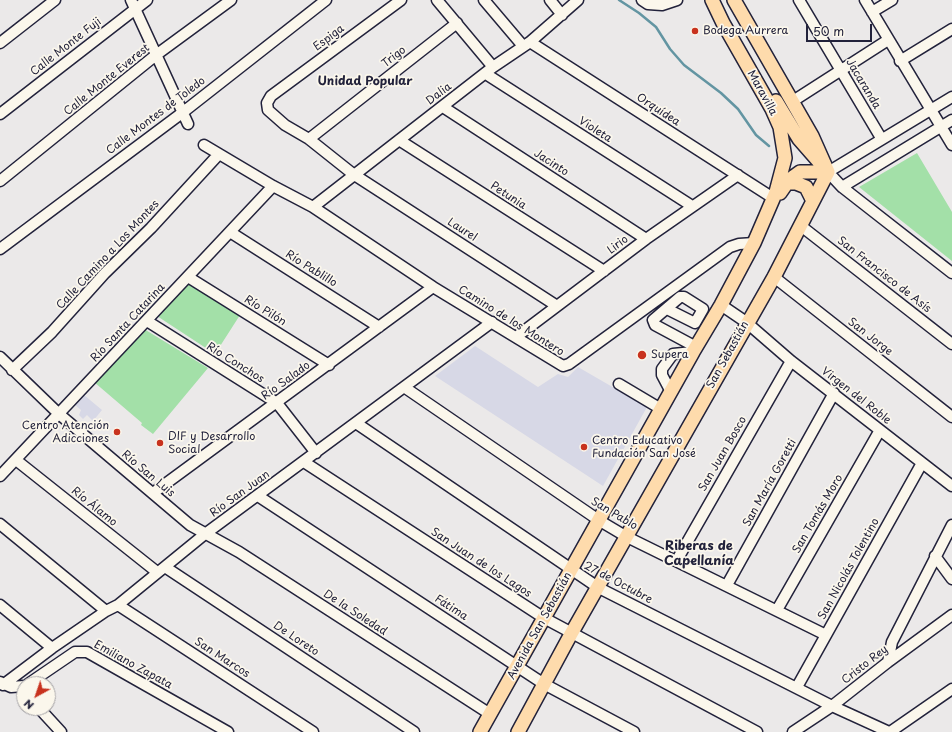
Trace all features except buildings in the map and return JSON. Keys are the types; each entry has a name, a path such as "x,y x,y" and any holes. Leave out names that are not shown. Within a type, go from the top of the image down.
{"main road":[{"name":"Maravilla","path":"712,0 722,22 772,109 780,127 784,144 785,158 773,200"},
{"name":"Maravilla","path":"734,0 793,101 812,136 828,172"},
{"path":"754,78 764,84 799,139 828,172"},
{"path":"600,521 694,350 721,305 754,243 773,200 791,177 800,172 828,172"},
{"name":"San Sebastián","path":"627,537 746,322 774,276 828,172"},
{"path":"787,183 796,183 806,187 813,201"},
{"name":"Avenida San Sebastián","path":"480,732 600,521"},
{"path":"518,732 571,634 599,588 627,537"}],"street":[{"path":"0,43 55,0"},
{"name":"Calle Monte Fuji","path":"0,114 133,5 147,0"},
{"name":"Calle Monte Everest","path":"0,181 156,55 231,0"},
{"name":"Calle Montes de Toledo","path":"0,249 182,112 326,0"},
{"name":"Espiga","path":"271,96 401,0"},
{"name":"Violeta","path":"437,0 457,23 489,70 692,206"},
{"name":"Orquídea","path":"484,0 527,44 738,176 773,200"},
{"path":"550,0 562,15"},
{"name":"Dalia","path":"313,207 353,174 489,70 527,44 578,0"},
{"path":"642,0 648,4 654,2 662,5 678,0"},
{"name":"Jacaranda","path":"799,0 882,138"},
{"path":"865,0 900,61 952,145"},
{"path":"872,12 892,0"},
{"path":"133,5 188,124"},
{"name":"Trigo","path":"309,139 457,23"},
{"path":"900,61 952,28"},
{"path":"793,101 840,69 888,40"},
{"name":"Laurel","path":"271,96 267,103 270,113 285,125 309,139 353,174 557,306"},
{"path":"952,97 828,172 842,187 952,273"},
{"name":"Jacinto","path":"443,106 646,239"},
{"path":"842,187 952,120"},
{"name":"Petunia","path":"399,140 604,271"},
{"name":"Camino de los Montero","path":"204,145 273,186 313,207 433,287 492,322 559,365 566,366 730,247 739,244 754,243"},
{"name":"Calle Camino a Los Montes","path":"12,370 52,332 105,273 151,228 219,154"},
{"name":"Lirio","path":"516,337 646,239 692,206 738,176"},
{"name":"Río Santa Catarina","path":"0,476 273,186"},
{"name":"San Francisco de Asís","path":"801,226 952,344"},
{"name":"Río Pablillo","path":"230,232 379,327"},
{"name":"San Jorge","path":"774,276 952,417"},
{"name":"Río Pilón","path":"188,277 329,365"},
{"name":"Río Salado","path":"153,493 433,287"},
{"name":"Virgen del Roble","path":"721,305 746,322 791,361 952,486"},
{"path":"667,309 652,322 694,350"},
{"name":"Río Conchos","path":"146,321 277,403 316,453"},
{"name":"Río San Juan","path":"5,685 52,648 106,610 118,604 205,534 492,322"},
{"path":"671,392 662,375 662,369 674,354 694,350"},
{"name":"Río San Luis","path":"0,356 12,370 59,414 190,526 205,534"},
{"name":"San Juan Bosco","path":"677,560 791,361"},
{"path":"619,384 661,409"},
{"name":"San Pablo","path":"404,387 600,521 627,537 677,560 826,634"},
{"name":"San María Goretti","path":"727,585 834,393"},
{"name":"27 de Octubre","path":"356,423 571,571 599,588 832,706 889,732"},
{"name":"San Tomás Moro","path":"777,610 880,430"},
{"name":"Río Álamo","path":"16,460 161,570"},
{"name":"San Juan de los Lagos","path":"304,462 544,618 571,634 757,732"},
{"name":"San Nicolás Tolentino","path":"797,687 922,463"},
{"name":"Fátima","path":"258,496 544,684 634,732"},
{"path":"0,524 106,610"},
{"path":"888,662 892,642 952,525"},
{"name":"De la Soledad","path":"205,534 239,552 490,714"},
{"path":"935,556 952,579"},
{"name":"De Loreto","path":"161,570 414,732"},
{"name":"San Marcos","path":"118,604 314,732"},
{"path":"0,605 52,648"},
{"name":"Cristo Rey","path":"793,732 832,706 888,662 952,615"},
{"name":"Emiliano Zapata","path":"40,676 75,652 86,652 228,732"},
{"name":"Emiliano Zapata","path":"5,685 16,686"},
{"path":"889,732 951,690"},
{"path":"46,716 61,732"}],"shaded area":[{"name":"Centro Educativo Fundación San José","path":"475,346 538,387 558,374 568,377 578,367 647,407 603,486 435,376"},
{"path":"84,395 102,410 93,421 87,415 83,419 79,415 81,410 75,405"}],"green space":[{"path":"917,153 952,212 952,261 859,187"},
{"path":"185,283 190,284 240,315 215,354 157,316"},
{"path":"144,329 208,368 153,434 94,382"}],"waterway":[{"path":"619,0 639,13 656,27 670,49 684,65 721,93 738,109 756,135 769,146"}],"place":[{"name":"Bodega Aurrera","path":"695,31"},
{"name":"Supera","path":"642,355"},
{"name":"Centro Atención Adicciones","path":"117,432"},
{"name":"DIF y Desarrollo Social","path":"160,443"},
{"name":"Centro Educativo Fundación San José","path":"584,447"}],"district":[{"name":"Unidad Popular","path":"365,82"},
{"name":"Riberas de Capellanía","path":"699,554"}]}
